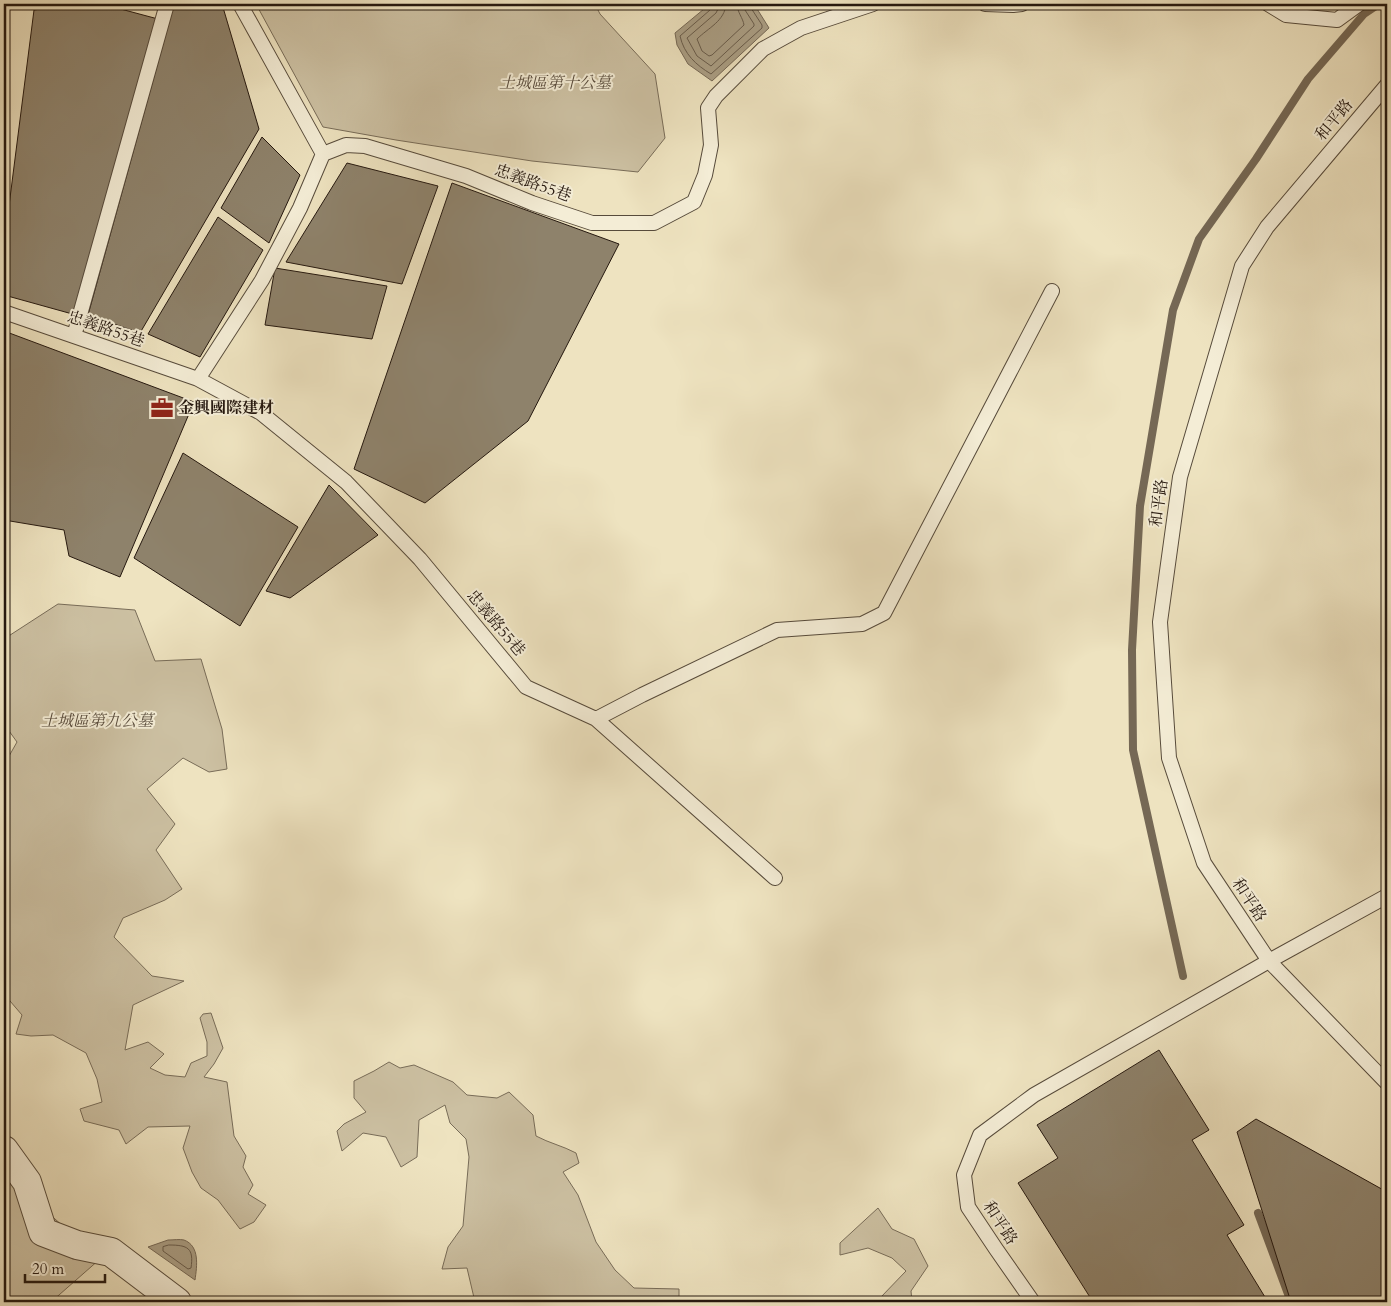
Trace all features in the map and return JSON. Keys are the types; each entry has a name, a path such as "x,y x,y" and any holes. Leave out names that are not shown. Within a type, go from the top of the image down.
{"street":[{"path":"4,1150 27,1182 43,1232 77,1245 111,1252 177,1302"}],"lane":[{"path":"74,336 167,4"},
{"path":"198,379 262,280 300,208 323,154 240,4"},
{"name":"忠義路55巷","path":"323,154 346,145 365,146 466,176 532,203 592,223 654,223 694,202 706,175 711,145 708,108 716,96 763,49 801,28 873,4"},
{"path":"986,4 1022,4"},
{"path":"1268,4 1286,15 1337,20 1359,4"},
{"name":"和平路","path":"1387,85 1267,227 1242,266 1180,478 1160,622 1169,758 1204,864 1269,961 1387,1084"},
{"path":"596,719 777,630 862,624 884,613 1052,291"},
{"name":"忠義路55巷","path":"4,312 198,379 260,413 346,482 420,559 526,687 596,719 775,878"},
{"path":"1269,961 1387,896"},
{"name":"和平路","path":"1033,1302 968,1207 964,1175 980,1135 1034,1094 1269,961"}],"green space":[{"name":"土城區第十公墓","path":"256,4 595,4 600,14 655,74 665,138 638,172 532,161 323,127"},
{"name":"土城區第九公墓","path":"58,604 135,610 155,661 201,659 222,729 227,769 209,772 183,758 147,789 175,824 156,850 182,889 165,900 123,918 114,937 152,976 184,981 133,1005 125,1050 148,1042 164,1054 150,1068 165,1075 185,1077 191,1063 207,1056 207,1042 200,1018 203,1014 211,1013 223,1048 204,1077 227,1082 234,1136 246,1156 243,1167 253,1185 248,1194 266,1205 254,1222 240,1229 218,1200 201,1188 192,1172 183,1148 190,1126 148,1127 126,1144 119,1130 84,1121 80,1109 102,1102 97,1079 86,1053 53,1035 31,1036 16,1034 22,1015 4,994 4,765 17,742 4,724 4,639"},
{"path":"389,1062 400,1068 414,1065 453,1082 467,1095 497,1098 509,1092 533,1115 536,1136 576,1153 579,1163 563,1172 578,1195 596,1242 615,1270 634,1288 679,1289 679,1302 475,1302 467,1268 442,1269 448,1247 463,1226 469,1157 466,1139 450,1123 445,1105 419,1120 417,1157 401,1167 386,1137 363,1133 342,1151 337,1131 344,1124 366,1112 354,1098 354,1081"},
{"path":"4,1169 19,1187 100,1259 51,1302 4,1302"},
{"path":"878,1208 892,1229 914,1239 928,1266 911,1291 912,1302 878,1302 906,1271 892,1258 868,1248 840,1255 840,1243"}],"water":[{"path":"710,4 754,4 769,28 712,81 688,64 677,45 675,33"},
{"path":"168,1240 184,1240 193,1247 196,1257 195,1280 148,1247"}],"building":[{"path":"75,4 102,4 158,19 76,315 4,295 4,245 34,10"},
{"path":"174,4 222,4 259,129 140,333 88,315"},
{"path":"262,137 300,175 269,243 221,208"},
{"path":"4,154 7,154 4,181"},
{"path":"347,163 438,186 402,284 286,262"},
{"path":"452,183 619,244 528,421 425,503 354,469"},
{"path":"218,217 263,250 200,357 148,334"},
{"path":"275,268 387,286 372,339 265,325"},
{"path":"4,331 194,402 120,577 69,556 64,530 4,520"},
{"path":"183,453 298,527 240,626 134,558"},
{"path":"329,485 378,535 290,598 266,591"},
{"path":"1159,1050 1209,1130 1192,1140 1244,1225 1227,1235 1268,1302 1093,1302 1018,1183 1058,1158 1037,1125"},
{"path":"1256,1119 1387,1192 1387,1302 1291,1302 1237,1132"}],"waterway":[{"path":"1183,976 1133,750 1132,650 1140,506 1173,310 1199,239 1256,159 1308,79 1364,14 1379,4"},
{"path":"1258,1213 1291,1302"}],"place":[{"name":"金興國際建材","path":"162,408"}]}
